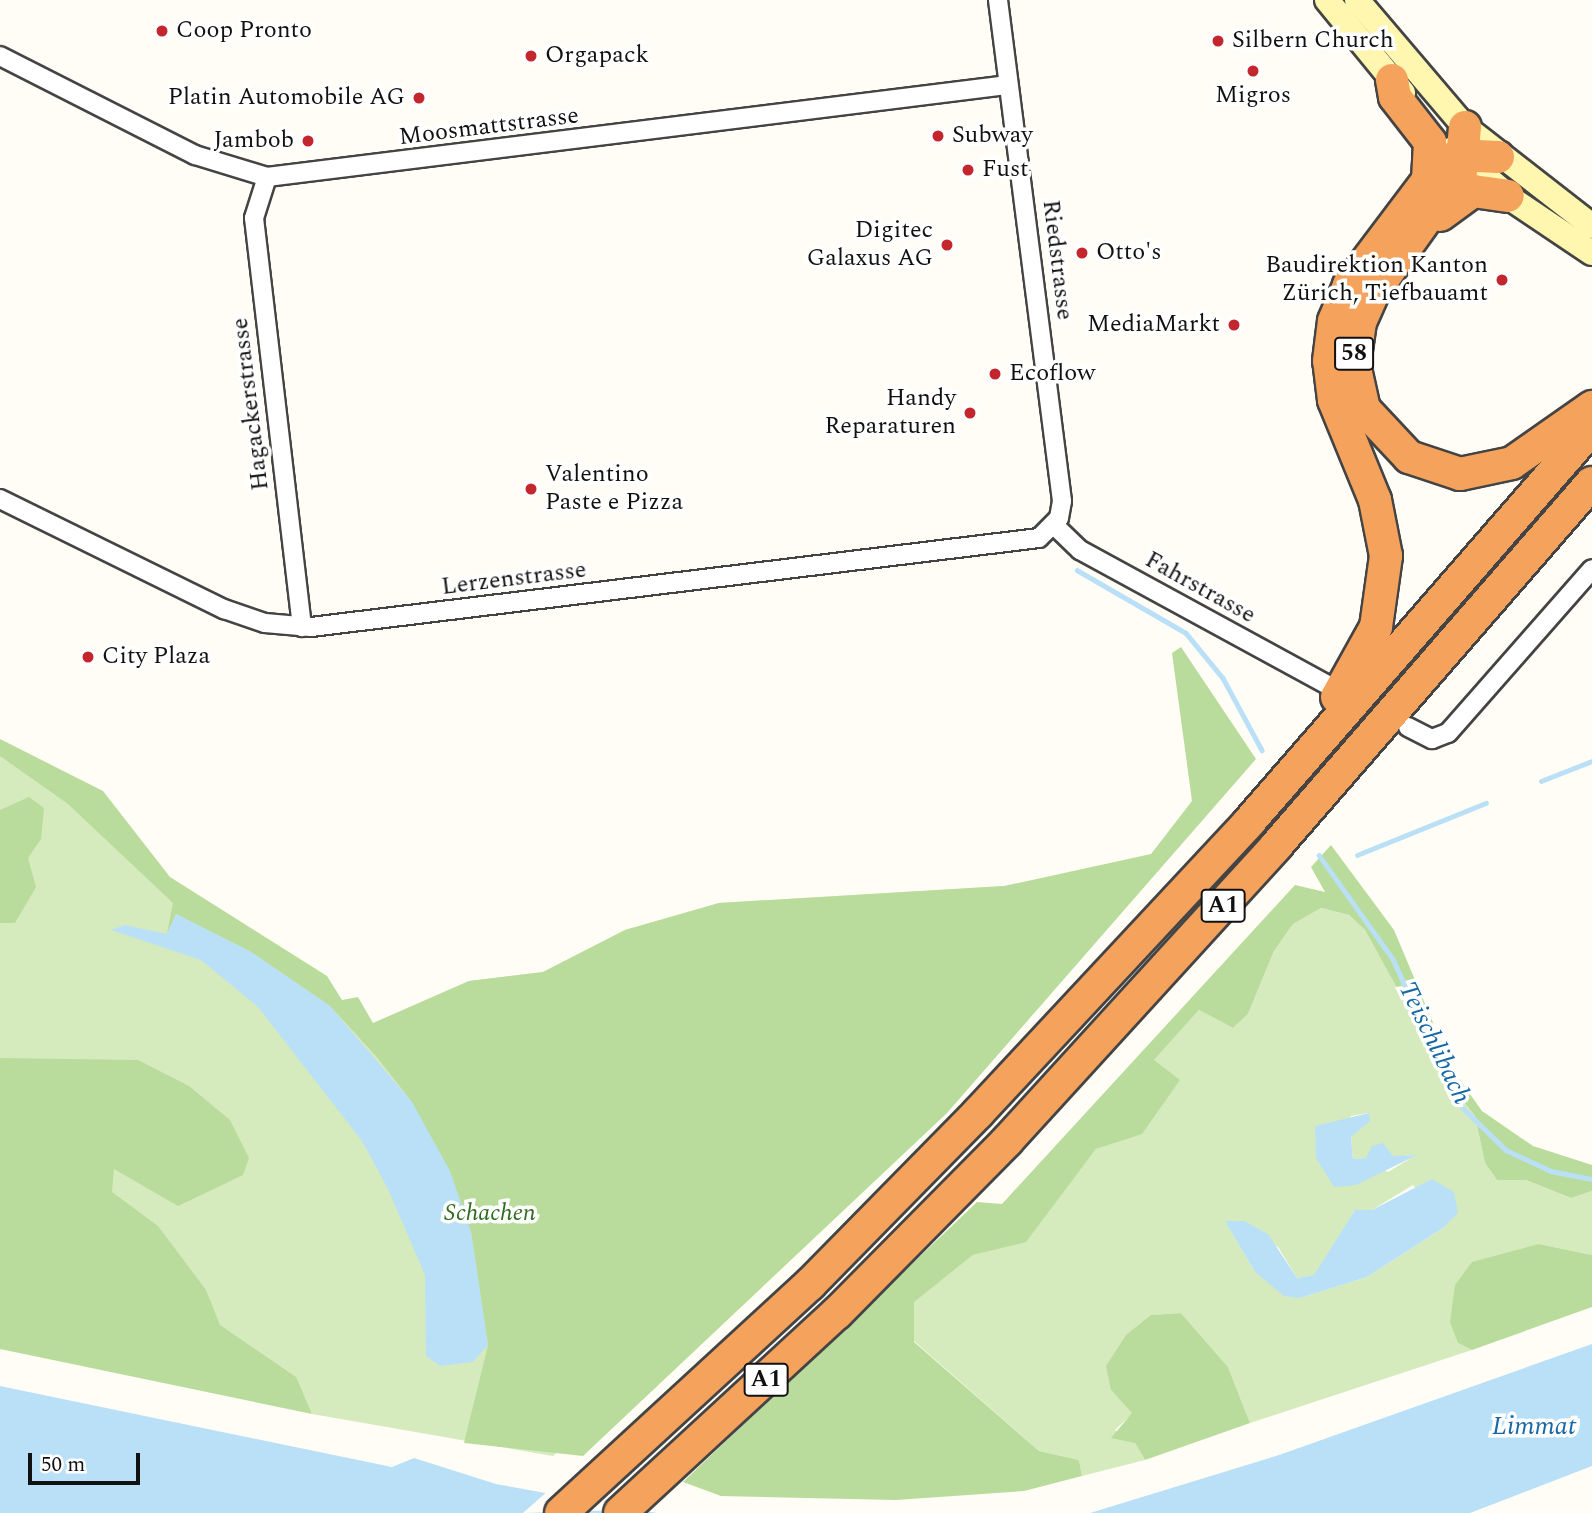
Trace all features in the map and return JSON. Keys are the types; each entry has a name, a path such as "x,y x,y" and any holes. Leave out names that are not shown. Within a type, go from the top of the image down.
{"highway":[{"path":"1392,80 1395,97 1430,142 1428,180"},
{"path":"1168,908 1213,840 1329,708 1376,627 1386,579 1384,538 1334,400 1329,347 1349,285 1428,180 1464,149 1498,157"},
{"name":"58","path":"1464,149 1400,256 1366,305 1354,365 1364,409 1399,450 1447,473 1487,471 1524,456 1592,407"},
{"name":"58","path":"1400,256 1461,194 1508,197"},
{"name":"A1","path":"561,1513 645,1438 876,1219 1168,908 1592,428"},
{"name":"A1","path":"620,1513 695,1446 885,1265 1081,1062 1592,483"}],"main road":[{"path":"1327,0 1392,80 1464,149 1508,197 1592,253"},
{"path":"1357,0 1464,149"},
{"path":"1498,157 1592,226"}],"street":[{"name":"Riedstrasse","path":"998,0 1061,482 1062,510 1054,525"},
{"name":"Moosmattstrasse","path":"0,56 195,155 267,177 1008,85"},
{"name":"Hagackerstrasse","path":"267,177 254,218 302,626"},
{"name":"Lerzenstrasse","path":"0,499 224,609 302,626 1029,540 1054,525"},
{"name":"Fahrstrasse","path":"1054,525 1080,550 1329,686"},
{"path":"1408,727 1432,739 1447,733 1592,569"}],"green space":[{"path":"1181,647 1256,759 947,1113 583,1456 464,1443 488,1345 471,1232 412,1102 375,1055 330,1006 251,952 176,914 167,934 173,903 68,804 0,756 0,739 103,791 170,877 327,976 342,1000 358,997 373,1023 469,981 543,972 625,930 719,903 1004,886 1151,854 1192,801 1172,653"},
{"name":"Schachen","path":"0,749 361,1029 469,981 543,972 625,930 719,903 1004,886 652,1365 553,1456 312,1414 308,1406 0,1344"},
{"path":"29,797 44,808 41,839 28,858 36,887 15,923 0,923 0,810"},
{"path":"1331,845 1394,930 1453,1070 1482,1111 1533,1146 1592,1165 1592,1191 1571,1198 1526,1180 1497,1180 1485,1163 1475,1116 1449,1083 1365,930 1349,915 1321,908 1293,924 1274,951 1248,1014 1233,1028 1199,1010 1154,1060 1180,1080 1142,1134 1096,1149 1026,1242 973,1255 914,1302 914,1342 1039,1451 1079,1460 1082,1476 1024,1491 896,1500 721,1496 683,1482 977,1202 1002,1204 1295,885 1325,892 1311,867"},
{"path":"1321,908 1349,915 1365,930 1449,1083 1475,1116 1485,1163 1497,1180 1526,1180 1571,1198 1592,1191 1592,1255 1539,1244 1458,1343 1472,1350 1250,1423 1228,1367 1181,1313 1151,1315 1111,1390 1133,1413 1115,1430 1135,1443 1145,1460 1082,1476 1079,1460 1039,1451 914,1341 914,1301 973,1255 1026,1241 1096,1149 1142,1133 1168,1075 1153,1061 1199,1010 1233,1028 1248,1014 1274,951 1293,924","holes":["1368,1113 1351,1137 1353,1159 1416,1155 1388,1172 1380,1168 1333,1181 1351,1116","1413,1185 1443,1228 1367,1277 1300,1298 1255,1272 1226,1222 1278,1247 1297,1278 1315,1275 1355,1210 1372,1210"]},
{"path":"0,1058 138,1060 189,1086 230,1120 249,1158 243,1175 178,1206 114,1169 112,1192 158,1226 206,1290 220,1325 296,1377 312,1414 0,1349"},
{"path":"1539,1244 1592,1255 1592,1307 1472,1350 1458,1343 1450,1322 1455,1285 1472,1262"},
{"path":"1181,1313 1228,1367 1250,1423 1145,1460 1135,1443 1111,1438 1132,1413 1111,1390 1106,1366 1126,1335 1151,1315"}],"water":[{"path":"176,914 251,952 330,1006 412,1102 450,1171 471,1232 488,1345 473,1362 440,1366 426,1356 425,1275 388,1189 362,1141 258,1007 201,960 111,930 125,925 167,934"},
{"path":"1369,1113 1370,1121 1351,1137 1353,1159 1366,1158 1372,1146 1383,1143 1393,1156 1417,1155 1356,1185 1334,1187 1316,1158 1315,1126"},
{"path":"1432,1179 1454,1192 1458,1213 1443,1228 1367,1277 1300,1298 1284,1296 1255,1272 1225,1221 1244,1221 1268,1234 1297,1278 1314,1275 1355,1210 1372,1210"},
{"name":"Limmat","path":"1592,1344 1592,1466 1470,1513 1090,1513 1279,1455"},
{"path":"0,1386 392,1467 414,1458 496,1484 657,1513 0,1513"}],"pier":[{"path":"549,1490 652,1509 523,1513"}],"waterway":[{"name":"Teischlibach","path":"1077,570 1186,633 1223,678 1262,750"},
{"path":"1541,781 1592,761"},
{"path":"1357,855 1486,803"},
{"name":"Teischlibach","path":"1319,855 1393,959 1458,1103 1506,1150 1551,1171 1592,1179"}],"place":[{"name":"Coop Pronto","path":"162,31"},
{"name":"Silbern Church","path":"1218,41"},
{"name":"Orgapack","path":"531,56"},
{"name":"Migros","path":"1253,71"},
{"name":"Platin Automobile AG","path":"419,98"},
{"name":"Subway","path":"938,136"},
{"name":"Jambob","path":"308,141"},
{"name":"Fust","path":"968,170"},
{"name":"Digitec Galaxus AG","path":"947,245"},
{"name":"Otto's","path":"1082,253"},
{"name":"Baudirektion Kanton Zürich, Tiefbauamt","path":"1502,280"},
{"name":"MediaMarkt","path":"1234,325"},
{"name":"Ecoflow","path":"995,374"},
{"name":"Handy Reparaturen","path":"970,413"},
{"name":"Valentino Paste e Pizza","path":"531,489"},
{"name":"City Plaza","path":"88,657"}]}
